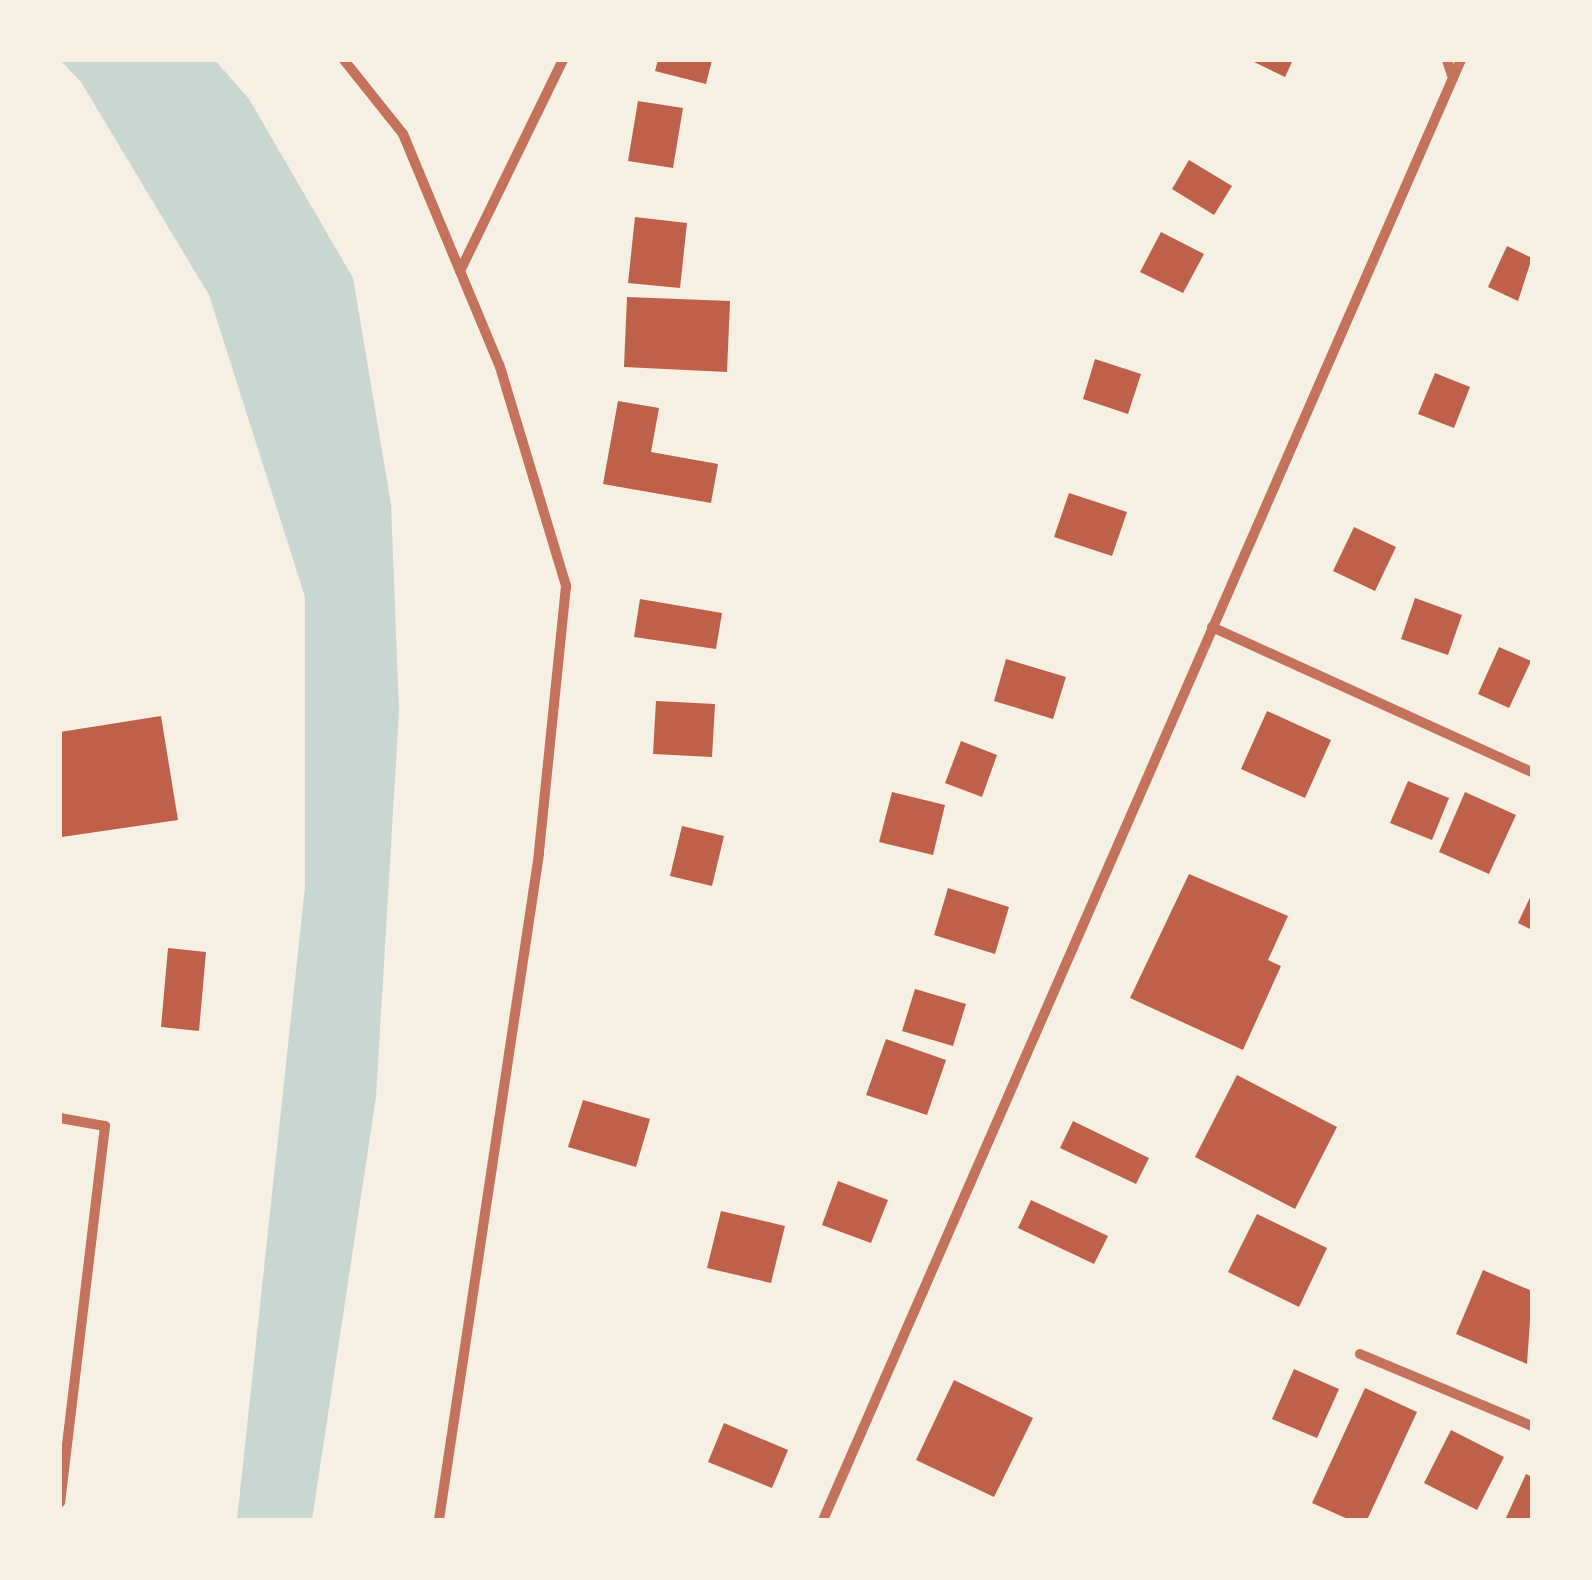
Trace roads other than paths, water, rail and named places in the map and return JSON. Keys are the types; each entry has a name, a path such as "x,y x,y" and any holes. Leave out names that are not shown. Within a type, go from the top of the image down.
{"street":[{"path":"344,60 403,134 500,367 566,586 539,854 440,1520"},
{"path":"460,270 563,60"},
{"path":"1447,60 1452,75"},
{"path":"823,1520 1452,75 1462,60"},
{"path":"1212,627 1532,772"},
{"path":"60,1118 105,1126 60,1502"},
{"path":"1360,1354 1532,1426"}]}
